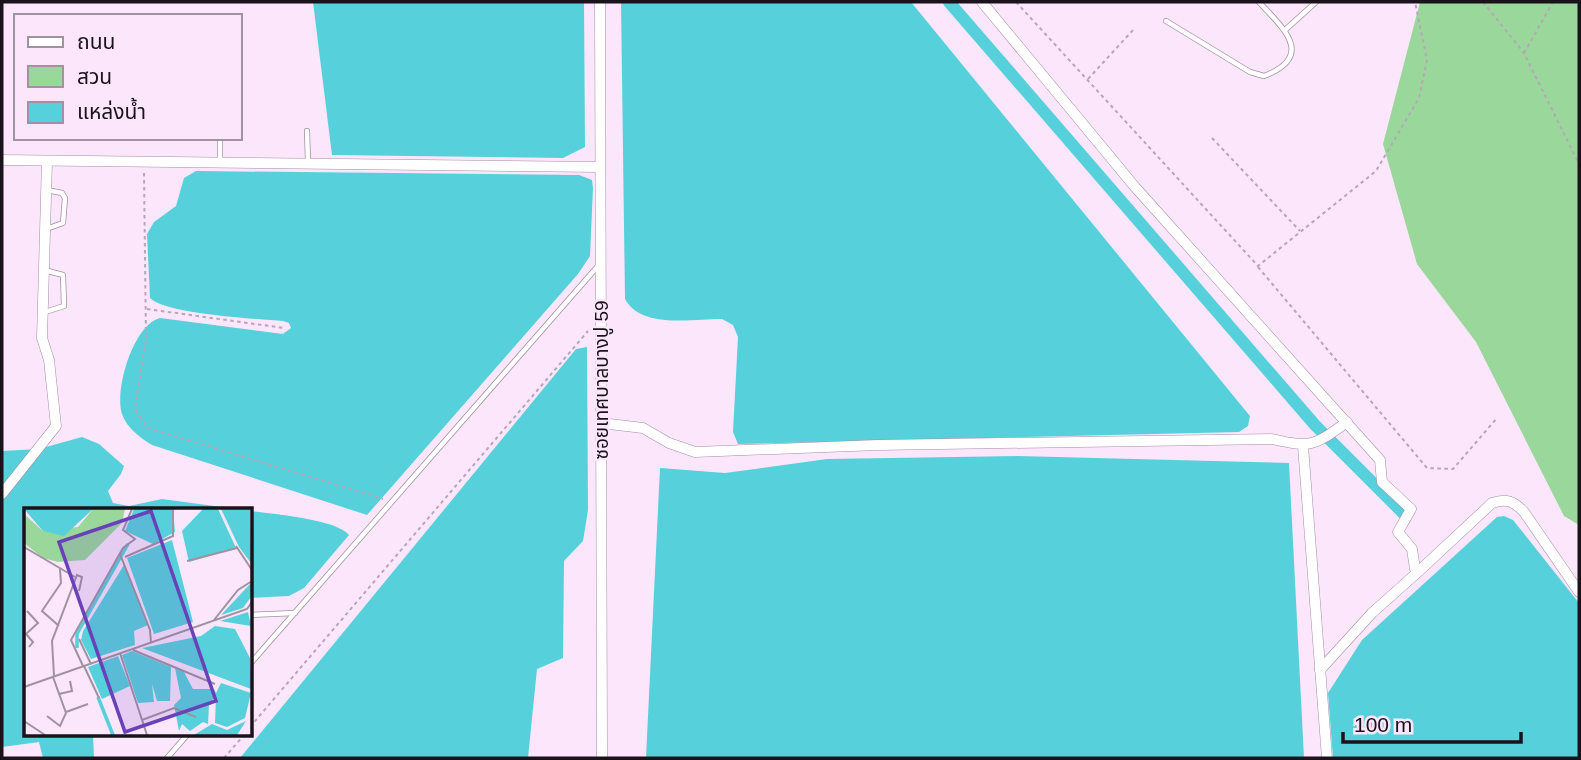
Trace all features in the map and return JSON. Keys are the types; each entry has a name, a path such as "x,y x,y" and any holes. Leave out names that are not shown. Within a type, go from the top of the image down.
{"street":[{"name":"ซอยเทศบาลบางปู 59","path":"600,2 602,758"},
{"path":"982,2 1135,187 1380,460 1382,482 1411,509 1398,533 1412,549 1413,565 1419,571"},
{"path":"2,160 600,167"},
{"path":"2,494 56,426 51,373 42,338 47,161"},
{"path":"601,423 643,428 669,443 695,452 878,445 1272,439 1303,446 1320,440 1347,422"},
{"path":"1303,446 1326,758"},
{"path":"1320,670 1372,613 1492,502 1503,500 1516,503 1579,592"}],"lane":[{"path":"1166,21 1250,72 1264,76 1274,72 1289,59 1291,43 1285,30 1259,2"},
{"path":"1285,30 1316,2"},
{"path":"307,131 308,163"},
{"path":"220,140 220,162"},
{"path":"44,229 63,223 65,198 62,194 46,190"},
{"path":"252,662 601,263"},
{"path":"42,313 64,306 63,275 43,269"},
{"path":"252,615 296,613"},
{"path":"167,758 185,736"}],"path":[{"path":"1016,2 1258,266 1427,468 1453,469 1497,418"},
{"path":"1258,266 1376,171 1419,98 1427,60 1415,2"},
{"path":"1483,2 1524,53 1579,164"},
{"path":"1524,53 1553,2"},
{"path":"1087,80 1134,29"},
{"path":"1212,138 1300,232"},
{"path":"144,162 146,339 135,409 148,428 392,502"},
{"path":"146,309 284,328"},
{"path":"252,725 568,354 601,322"},
{"path":"224,758 242,736"}],"green space":[{"path":"1420,2 1579,2 1579,525 1564,516 1476,342 1417,264 1383,144"}],"water":[{"path":"313,2 584,2 585,147 563,158 332,155"},
{"path":"621,2 911,2 1250,416 1248,426 1239,432 738,444 733,432 738,337 733,325 722,319 655,319 643,315 625,299"},
{"path":"196,171 579,175 592,180 590,256 578,274 367,515 152,445 134,432 124,419 120,403 128,359 142,332 160,318 283,334 291,328 289,323 283,321 192,312 159,304 150,298 147,234 154,222 176,206 184,178"},
{"path":"587,347 588,510 583,541 564,561 563,658 537,669 528,758 240,758 576,349"},
{"path":"82,437 99,444 124,466 108,491 113,503 129,506 162,499 229,508 24,508 24,736 93,736 94,758 43,758 39,742 2,747 2,451 39,449"},
{"path":"1018,456 1289,463 1304,758 646,758 660,468 725,473 827,459"},
{"path":"252,511 318,521 342,529 349,535 304,588 289,596 252,598"},
{"path":"1504,516 1513,520 1579,603 1579,758 1333,758 1328,693 1362,640 1497,517"}],"waterway":[{"path":"949,2 1315,425 1404,514"}]}
